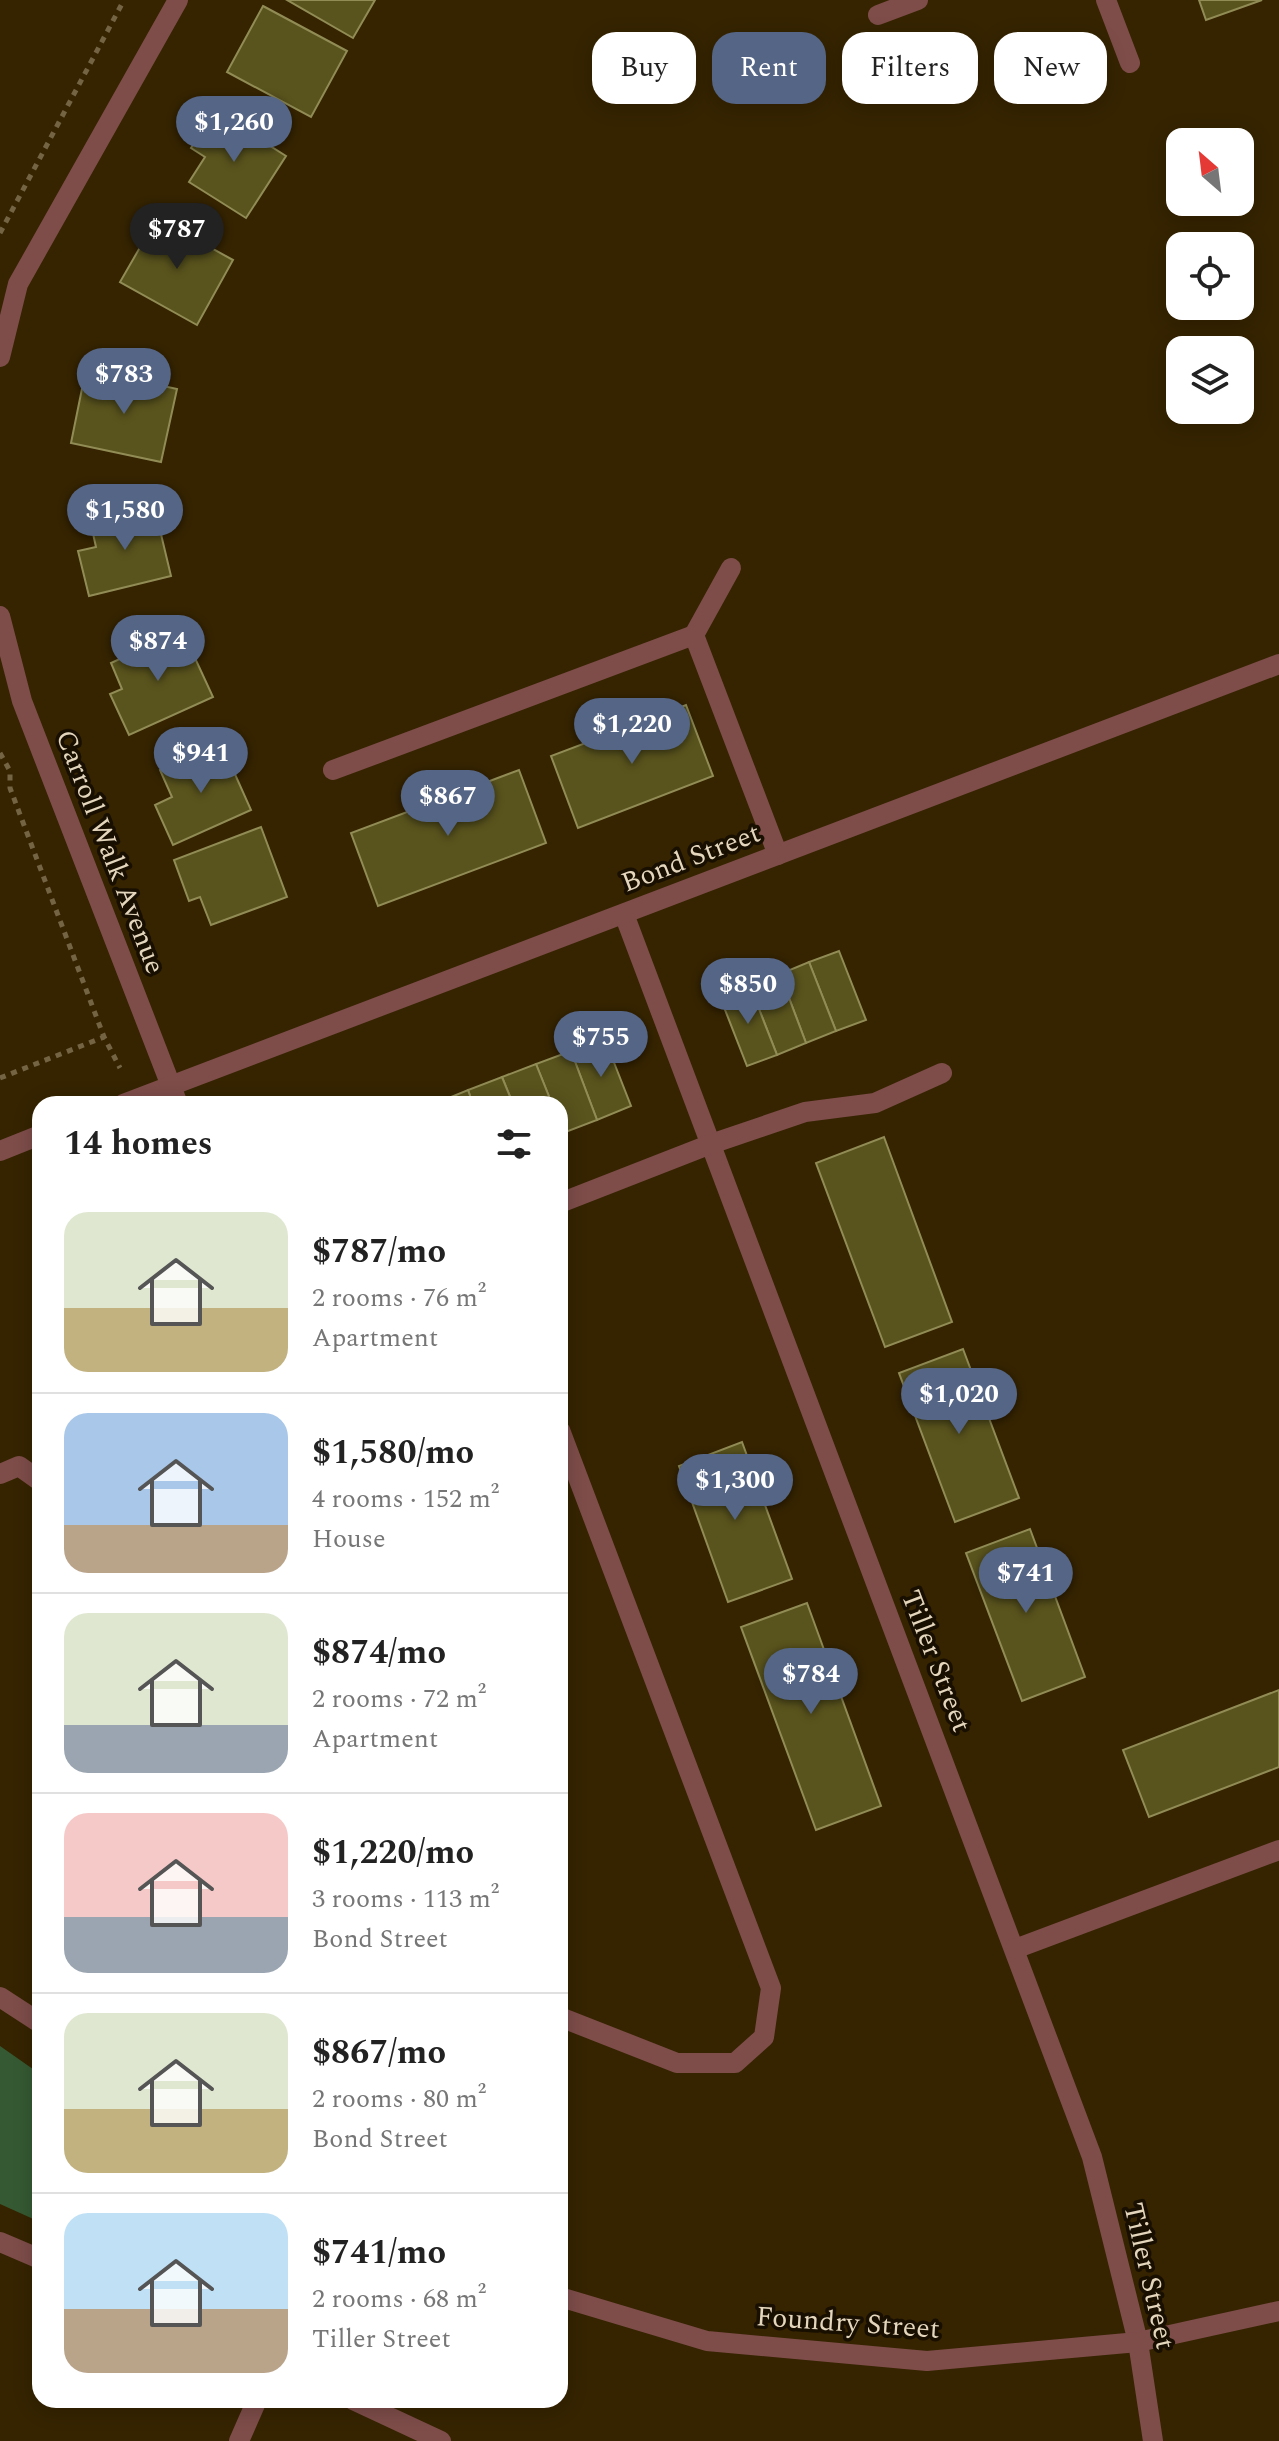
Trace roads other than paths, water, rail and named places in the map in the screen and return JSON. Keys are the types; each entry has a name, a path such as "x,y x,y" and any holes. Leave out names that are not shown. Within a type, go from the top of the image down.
{"street":[{"path":"0,357 18,284 178,0"},
{"path":"878,15 918,0"},
{"path":"1106,0 1130,63"},
{"path":"333,770 694,635 731,568"},
{"name":"Carroll Walk Avenue","path":"0,616 22,701 174,1095"},
{"path":"694,635 778,855"},
{"name":"Bond Street","path":"174,1095 624,914 1279,664"},
{"name":"Tiller Street","path":"624,914 1092,2157 1138,2342 1153,2441"},
{"path":"568,1200 711,1144 805,1112 875,1103 942,1073"},
{"path":"0,1151 32,1138"},
{"path":"568,1451 771,1988 764,2037 735,2063 677,2063 568,2020"},
{"path":"0,1474 19,1466 32,1475"},
{"path":"1015,1949 1279,1850"},
{"path":"0,1997 32,2018"},
{"path":"0,2242 32,2256"},
{"name":"Foundry Street","path":"568,2299 707,2341 927,2361 1138,2342 1279,2311"},
{"path":"239,2441 253,2408"},
{"path":"370,2408 441,2441"}]}
